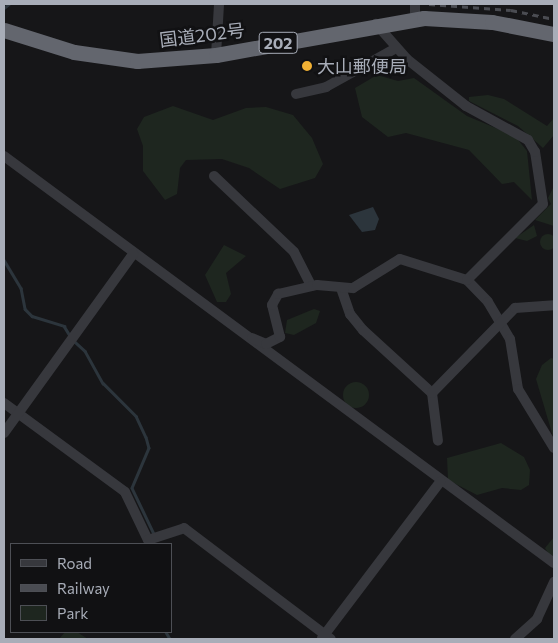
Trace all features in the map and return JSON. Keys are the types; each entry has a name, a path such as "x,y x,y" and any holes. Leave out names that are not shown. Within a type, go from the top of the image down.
{"highway":[{"name":"国道202号","path":"4,30 101,57 137,61 216,55 376,24 415,19 492,22 554,34"}],"street":[{"path":"216,55 219,4"},
{"path":"415,4 415,19"},
{"path":"376,24 396,48 466,106 528,140 536,152 543,204 540,211 501,242 468,280"},
{"path":"296,94 326,87 396,48"},
{"path":"4,156 440,482 554,563"},
{"path":"214,176 294,252 312,286"},
{"path":"4,433 133,254"},
{"path":"235,330 273,343 280,337 274,299 312,286 341,288 362,285 400,259 468,280 502,324 510,340 518,389 554,448"},
{"path":"341,288 359,324 432,393 438,441"},
{"path":"432,393 466,353 502,324 515,308 554,304"},
{"path":"4,403 126,492 148,540 184,528 326,638 440,482"},
{"path":"515,639 537,619 554,582"}],"green space":[{"path":"377,75 398,81 414,78 467,116 515,136 527,151 532,200 514,182 502,184 469,150 406,133 388,137 362,117 355,88"},
{"path":"488,95 504,99 547,126 554,118 554,135 543,148 518,126 469,101 469,97"},
{"path":"173,106 213,120 246,108 266,107 293,115 312,138 323,164 315,178 280,189 249,168 222,159 186,160 180,168 177,194 165,200 143,171 143,146 137,129 144,117"},
{"path":"554,186 554,226 535,220 551,204 548,198"},
{"path":"534,225 537,236 527,241 515,238"},
{"path":"548,234 554,236 556,242 554,248 548,250 542,248 540,242 542,236"},
{"path":"224,245 246,256 226,273 231,294 226,302 217,302 205,275"},
{"path":"314,309 320,311 316,323 294,335 285,333 287,320"},
{"path":"551,358 554,359 554,440 536,379 542,365"},
{"path":"356,382 365,386 369,395 365,404 356,408 347,404 343,395 347,386"},
{"path":"501,443 524,457 530,470 529,485 521,490 502,488 477,495 448,480 447,458"},
{"path":"554,537 554,556 549,555 545,548"},
{"path":"64,633 79,633 88,639 59,639"}],"shaded area":[{"path":"373,207 379,219 375,230 362,232 349,215"}],"waterway":[{"path":"4,8 9,4"},
{"path":"4,260 21,288 25,309 32,316 64,326 71,337"},
{"path":"74,341 85,351 103,383 136,416 146,437 149,448 132,488 155,536"},
{"path":"167,633 170,639"}],"railway":[{"path":"429,4 511,10 554,19"}],"place":[{"name":"大山郵便局","path":"307,66"}]}
